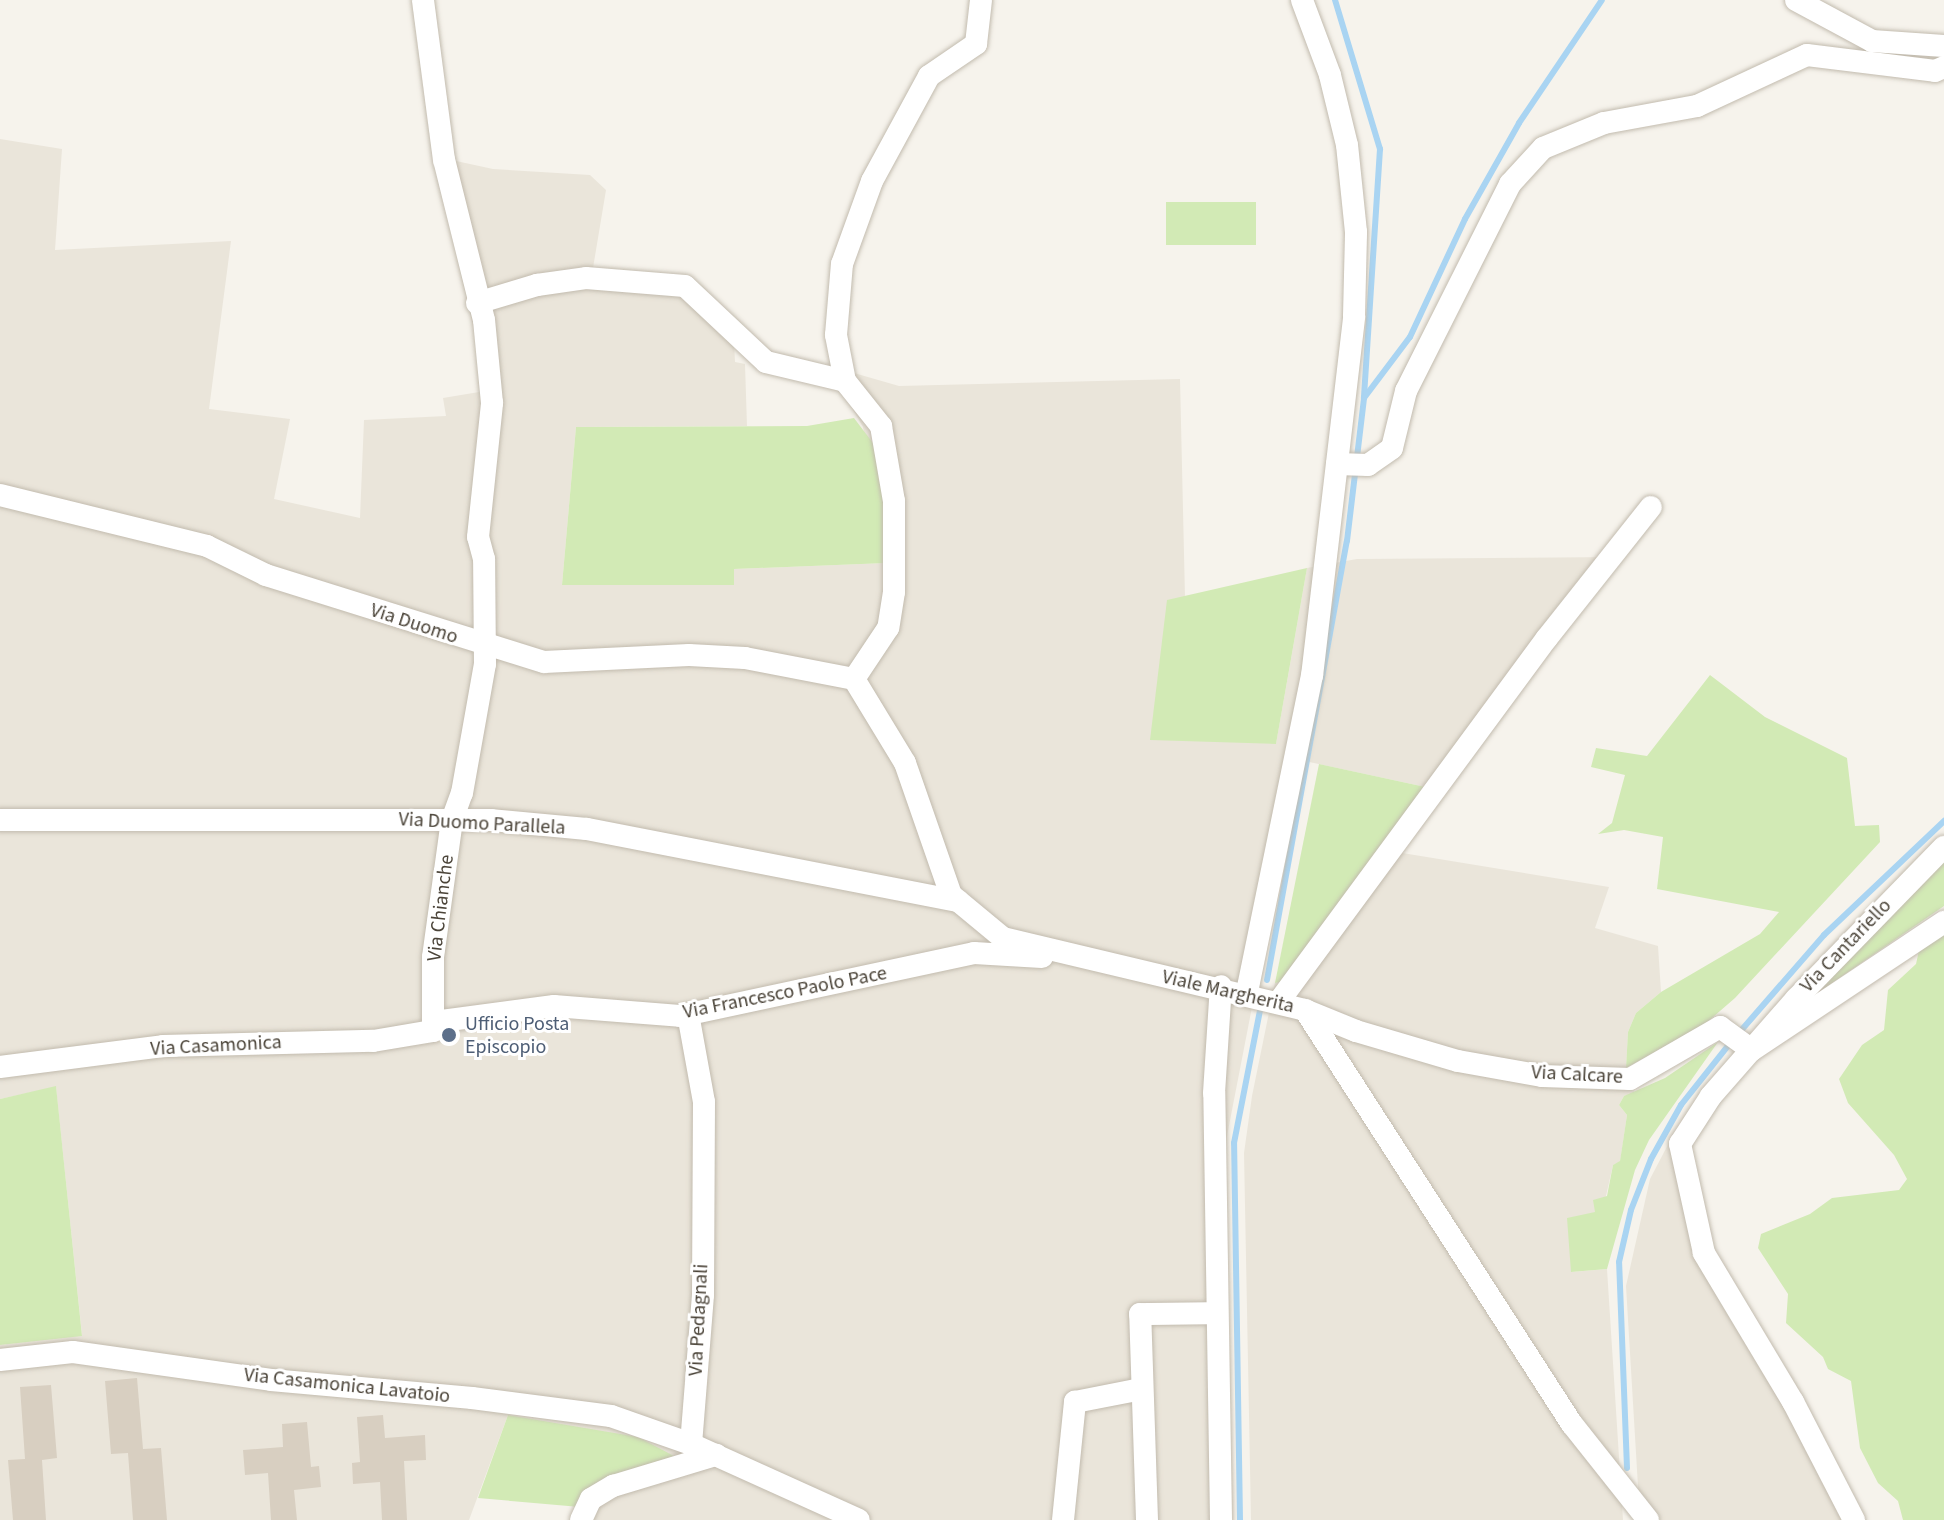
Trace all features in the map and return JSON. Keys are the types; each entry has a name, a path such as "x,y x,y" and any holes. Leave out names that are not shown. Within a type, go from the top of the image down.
{"street":[{"name":"Via Chianche","path":"423,0 444,160 477,303 484,320 492,403 478,537 484,559 486,646 470,754 452,820 433,957 433,1026"},
{"path":"848,676 888,628 894,592 894,501 881,426 845,381 836,301 842,264 861,210 929,76 976,44 981,0"},
{"path":"1247,992 1312,676 1350,465 1356,232 1347,145 1330,75 1302,0"},
{"path":"1796,0 1872,41 1944,46"},
{"path":"1350,465 1392,448 1406,391 1510,184 1543,148 1604,123 1697,106 1807,55 1935,71 1944,67"},
{"path":"477,303 537,285 586,278 685,286 766,362 845,381"},
{"name":"Via Duomo","path":"0,495 207,546 266,575 544,662 689,655 848,676"},
{"path":"1280,1000 1547,638 1651,507"},
{"name":"Viale Margherita","path":"848,676 905,763 940,868 958,901 1003,938 1247,992 1305,1010 1572,1424 1648,1520"},
{"name":"Via Duomo Parallela","path":"0,820 452,820 587,829 958,901"},
{"name":"Via Cantariello","path":"1742,1041 1944,847"},
{"name":"Via Calcare","path":"1305,1010 1356,1031 1458,1061 1605,1080 1630,1079 1720,1027 1742,1041 1944,922"},
{"name":"Via Francesco Paolo Pace","path":"433,1026 554,1006 688,1014 974,953 1087,959"},
{"path":"1221,986 1214,1093 1221,1520"},
{"name":"Via Pedagnali","path":"688,1014 704,1102 703,1295 691,1444"},
{"name":"Via Casamonica","path":"0,1067 163,1046 373,1041 433,1026"},
{"path":"1742,1041 1680,1144 1686,1182 1704,1253 1793,1402 1854,1520"},
{"path":"1147,1520 1140,1314 1217,1313"},
{"name":"Via Casamonica Lavatoio","path":"0,1360 73,1352 271,1380 472,1398 611,1416 691,1444"},
{"path":"1063,1520 1075,1402 1141,1389"},
{"path":"691,1444 859,1520"},
{"path":"581,1520 591,1499 613,1486 716,1455"}],"shaded area":[{"path":"0,139 62,149 55,250 231,241 209,409 290,419 274,499 360,518 364,420 446,416 443,398 479,392 477,343 433,156 493,169 590,175 606,190 593,268 685,279 702,286 733,321 735,362 745,364 747,426 576,427 562,585 734,585 734,569 886,563 863,427 841,389 854,373 899,386 1180,379 1185,597 1167,601 1276,744 1307,568 1357,559 1619,557 1444,791 1300,760 1226,1141 1231,1520 576,1520 610,1481 674,1455 508,1415 469,1520 0,1520 0,1345 82,1335 56,1087 0,1099"},
{"path":"1384,850 1609,887 1595,928 1658,946 1661,992 1636,1013 1628,1032 1626,1068 1635,1094 1624,1096 1619,1105 1627,1115 1620,1162 1613,1165 1606,1196 1572,1272 1607,1269 1623,1520 1251,1520 1244,1153 1252,1096 1275,983 1286,981"},
{"path":"1672,1137 1712,1251 1867,1520 1640,1520 1626,1286 1650,1179"}],"green space":[{"path":"1166,202 1256,202 1256,245 1166,245"},
{"path":"854,418 879,451 885,477 886,563 734,569 734,585 562,585 576,427 807,426"},
{"path":"1307,568 1276,744 1150,740 1167,600"},
{"path":"1710,675 1765,717 1847,758 1855,826 1879,825 1880,842 1735,998 1705,1024 1626,1068 1628,1032 1636,1013 1661,992 1760,934 1779,912 1657,889 1663,837 1624,830 1598,834 1612,823 1625,775 1591,767 1596,748 1647,756"},
{"path":"1319,764 1430,788 1286,981 1275,983"},
{"path":"1944,860 1944,906 1800,1005"},
{"path":"1944,930 1944,1520 1903,1520 1898,1501 1878,1483 1860,1448 1851,1381 1828,1369 1823,1357 1786,1323 1788,1294 1758,1248 1761,1234 1810,1214 1832,1198 1899,1190 1907,1179 1894,1155 1848,1103 1839,1079 1862,1045 1884,1030 1888,990 1916,964 1920,946"},
{"path":"1718,1042 1649,1140 1635,1170 1607,1269 1571,1272 1567,1218 1595,1212 1593,1200 1607,1196 1613,1165 1620,1161 1627,1115 1619,1105 1624,1096 1665,1078"},
{"path":"56,1086 82,1336 0,1345 0,1099"},
{"path":"508,1415 638,1437 674,1456 610,1481 580,1507 478,1498"}],"building":[{"path":"137,1378 143,1449 161,1448 167,1520 133,1520 128,1453 111,1454 105,1381"},
{"path":"51,1385 57,1458 42,1460 46,1520 13,1520 8,1460 25,1459 20,1387"},
{"path":"383,1415 385,1438 425,1435 426,1460 404,1461 407,1520 382,1520 380,1482 353,1484 352,1463 360,1462 357,1417"},
{"path":"307,1422 311,1467 319,1466 321,1487 294,1490 297,1520 271,1520 268,1473 245,1475 243,1450 283,1447 282,1424"}],"waterway":[{"path":"1335,0 1380,149 1364,397"},
{"path":"1267,980 1347,541 1364,398 1410,337 1465,219 1519,123 1602,0"},
{"path":"1738,1034 1824,935 1944,821"},
{"path":"1240,1520 1234,1143 1260,1011"},
{"path":"1627,1468 1619,1262 1631,1210 1651,1159 1681,1105 1731,1042"}],"place":[{"name":"Ufficio Posta Episcopio","path":"449,1035"}]}
